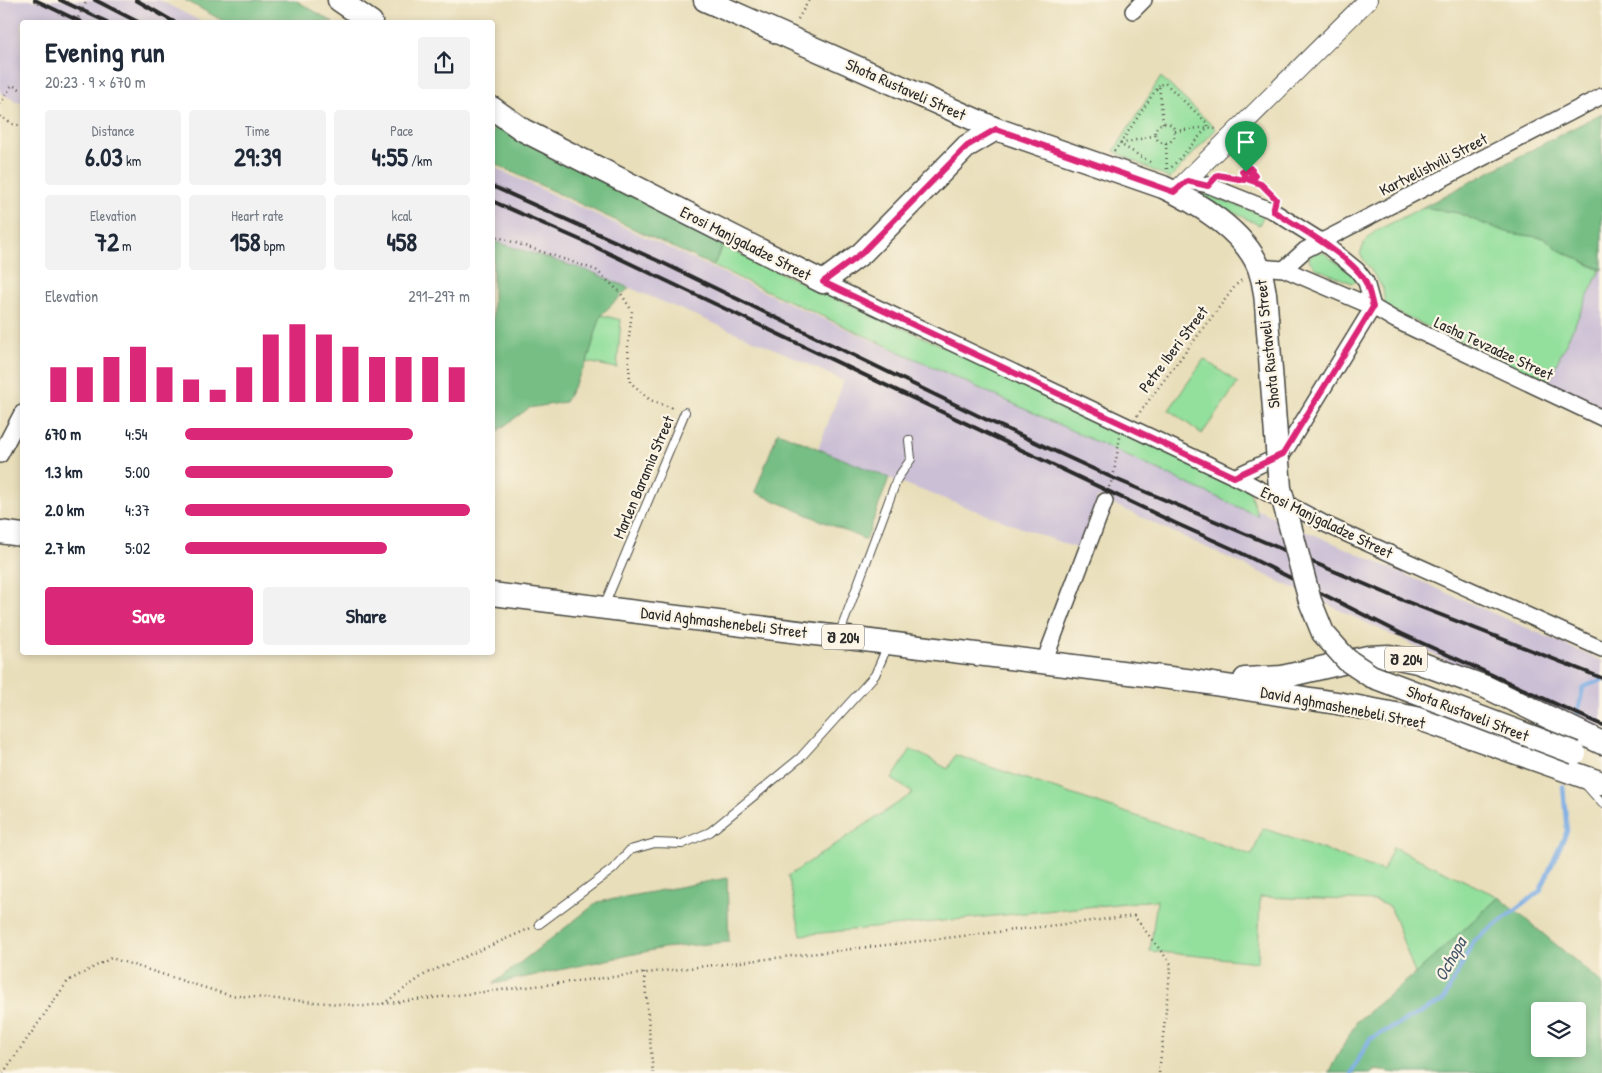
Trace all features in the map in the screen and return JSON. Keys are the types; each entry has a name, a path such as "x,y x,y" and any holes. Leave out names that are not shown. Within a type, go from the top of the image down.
{"main road":[{"path":"339,0 368,20"},
{"name":"Shota Rustaveli Street","path":"708,1 996,129 1176,182 1190,200 1245,244 1258,267 1264,288 1267,318 1280,488 1310,601 1322,633 1347,660 1371,676 1576,764 1602,782"},
{"name":"Erosi Manjgaladze Street","path":"495,110 523,130 823,282"},
{"path":"823,282 862,253 967,146 996,129"},
{"path":"0,532 20,535"},
{"name":"David Aghmashenebeli Street","path":"495,594 1194,681 1337,703 1417,718 1576,764"},
{"name":"David Aghmashenebeli Street","path":"1194,681 1282,677 1368,657 1389,656 1417,662 1486,687 1602,743"},
{"name":"Shota Rustaveli Street","path":"1576,764 1602,754"}],"street":[{"path":"1133,11 1144,0"},
{"path":"1176,182 1368,0"},
{"name":"Kartvelishvili Street","path":"1284,269 1305,250 1602,96"},
{"path":"1176,182 1208,186 1273,211 1320,242 1357,270 1366,282 1373,307 1283,454 1234,477"},
{"name":"Lasha Tevzadze Street","path":"1258,267 1284,269 1373,307 1395,320 1602,418"},
{"name":"Erosi Manjgaladze Street","path":"823,282 1234,477 1327,525 1602,649"},
{"path":"0,455 20,417"},
{"path":"1044,662 1105,501"}],"lane":[{"name":"Marlen Baramia Street","path":"603,607 685,412"},
{"path":"838,637 896,479 911,459 909,440"},
{"path":"539,924 613,869 630,850 655,844 682,844 710,832 800,758 875,675 889,643"},
{"path":"1576,764 1602,802"}],"path":[{"path":"77,20 86,0"},
{"path":"798,20 809,0"},
{"path":"1109,155 1120,144 1159,85 1165,83 1208,124 1208,127"},
{"path":"0,104 12,85 20,89"},
{"path":"1159,85 1163,124"},
{"path":"0,116 12,124 20,126"},
{"path":"1163,124 1169,124 1175,131 1174,137 1166,142 1158,140 1156,135 1156,129 1163,124"},
{"path":"1176,182 1208,127"},
{"path":"1175,131 1208,127 1216,129 1218,132"},
{"path":"1120,144 1156,135"},
{"path":"1166,142 1176,182"},
{"path":"1120,144 1152,163"},
{"path":"1159,168 1176,182"},
{"path":"1208,186 1218,175 1244,180 1245,177 1242,171 1246,172 1250,168 1252,170 1251,173 1255,177 1250,177 1249,180 1261,184 1276,199 1273,211"},
{"name":"Marlen Baramia Street","path":"495,236 596,270 620,292 632,311 628,347 630,382 650,400 685,412"},
{"name":"Petre Iberi Street","path":"1105,501 1113,478 1118,440 1236,285"},
{"path":"3,1073 68,981 111,958 228,995 364,1006 1134,916 1171,964 1159,1073"},
{"path":"383,1004 428,973 539,924"},
{"path":"644,973 653,1073"}],"shaded area":[{"path":"0,0 159,0 198,20 20,20 20,103 0,93"},
{"path":"495,168 801,309 1602,661 1602,735 1098,497 1078,549 889,478 818,449 844,381 782,352 592,272 495,242"},
{"path":"1600,270 1602,270 1602,408 1548,382"}],"green space":[{"path":"185,0 295,0 330,20 221,20"},
{"path":"1161,77 1216,129 1170,179 1114,151"},
{"path":"1602,113 1602,270 1559,250 1545,238 1510,233 1458,213 1423,207"},
{"path":"495,119 725,241 713,266 495,164"},
{"path":"1205,194 1264,215 1259,225 1203,197"},
{"path":"1423,207 1458,213 1510,233 1545,238 1559,250 1600,270 1548,382 1385,307 1383,288 1360,254 1364,243 1374,232"},
{"path":"495,242 592,272 629,288 601,315 587,362 565,402 529,408 495,433"},
{"path":"723,246 1066,401 1249,490 1258,516 713,266"},
{"path":"1317,251 1324,253 1356,277 1355,281 1353,283 1349,282 1315,268 1309,260 1310,255"},
{"path":"601,315 621,320 617,368 587,362"},
{"path":"1204,359 1238,383 1202,434 1169,410"},
{"path":"778,432 889,478 866,540 755,492"},
{"path":"911,749 948,769 955,755 1252,855 1263,828 1383,871 1393,847 1499,897 1415,974 1391,908 1377,901 1260,897 1258,962 1150,951 1157,900 801,935 788,876 913,793 892,779"},
{"path":"727,878 729,942 663,948 493,984 598,902"},
{"path":"1499,897 1602,983 1602,1073 1398,1073 1375,1070 1372,1073 1328,1073 1357,1021 1415,974"}],"waterway":[{"name":"Ochopa","path":"1576,721 1583,687 1602,680"},
{"name":"Ochopa","path":"1351,1073 1370,1039 1443,1001 1473,942 1540,891 1567,831 1563,786"}],"railway":[{"path":"35,0 77,20"},
{"path":"60,0 103,20"},
{"path":"95,0 134,20"},
{"path":"136,0 171,20"},
{"path":"495,187 663,263 985,419 1113,478 1400,599 1602,678"},
{"path":"495,202 585,242 1233,549 1402,634 1602,725"}],"route":[{"path":"996,129 1174,192 1187,181 1208,186 1218,175 1244,180 1245,177 1242,171 1246,172 1250,168 1252,170 1251,173 1255,177 1250,177 1249,180 1261,184 1276,199 1273,211 1320,242 1357,270 1366,282 1373,307 1283,454 1234,477 823,282 862,253 967,146 996,129"}]}
